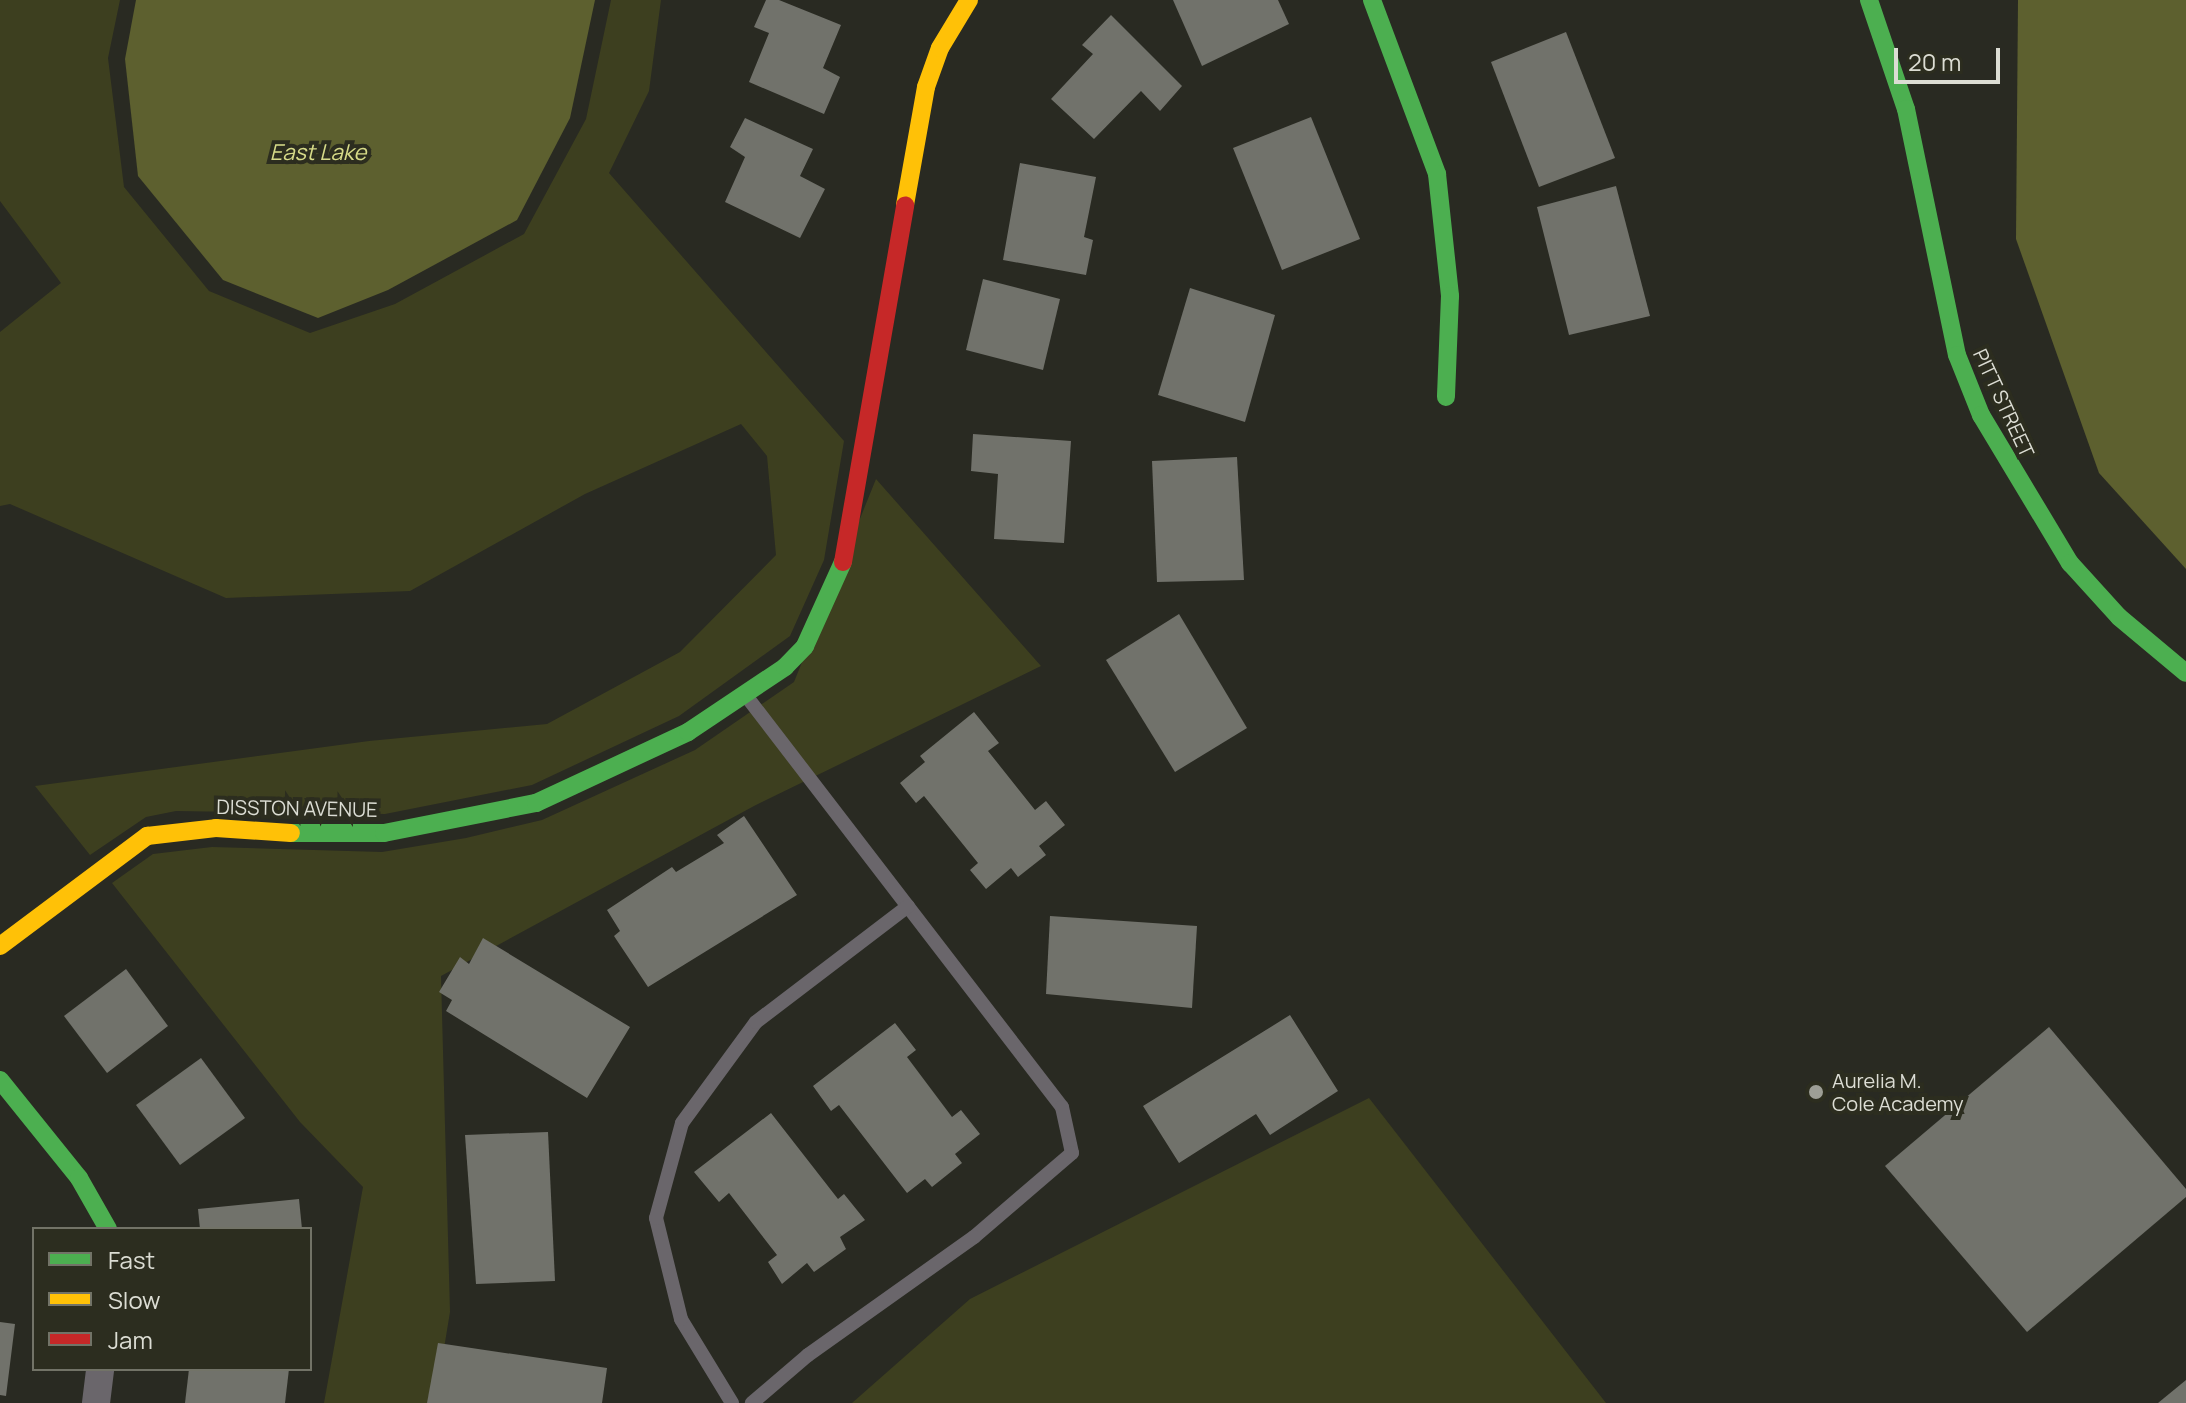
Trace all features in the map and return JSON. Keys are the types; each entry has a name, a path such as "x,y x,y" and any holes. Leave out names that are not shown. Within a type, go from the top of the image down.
{"street":[{"name":"DISSTON AVENUE","path":"0,946 147,836 216,828 255,833 384,833 536,803 688,732 805,646 843,562 926,87 940,48 969,0"},
{"path":"1372,0 1437,174 1450,296 1446,397"},
{"name":"PITT STREET","path":"1869,0 1906,109 1957,355 1981,415 2024,494 2070,563 2119,617 2186,673"},
{"path":"0,1080 79,1178 107,1227"},
{"path":"96,1403 100,1371"}],"lane":[{"path":"745,693 1062,1107 1072,1153 974,1237 808,1355 752,1403"},
{"path":"732,1403 681,1319 656,1218 682,1123 756,1022 908,906"}],"shaded area":[{"path":"0,0 120,0 108,58 124,187 209,291 310,333 395,304 524,234 586,119 611,0 661,0 649,91 609,173 844,441 824,560 790,636 679,716 532,785 385,814 176,811 146,817 90,855 35,786 369,741 547,724 680,652 776,555 767,456 741,424 585,494 410,591 226,598 10,504 0,506 0,332 61,283 0,201"},
{"path":"876,479 1041,666 754,806 441,976 450,1312 435,1403 324,1403 363,1187 300,1122 112,883 153,854 212,847 382,852 466,838 542,820 695,750 794,682"},
{"path":"1369,1098 1606,1403 852,1403 970,1299"}],"water":[{"name":"East Lake","path":"136,0 595,0 570,118 517,220 388,290 318,318 223,280 138,176 125,59"},
{"path":"2018,0 2186,0 2186,569 2099,473 2016,239"}],"building":[{"path":"766,0 779,0 841,25 823,68 840,77 824,114 749,82 769,33 754,27"},
{"path":"1173,0 1278,0 1289,24 1202,66"},
{"path":"1111,15 1182,86 1160,111 1141,91 1094,139 1051,99 1093,54 1082,45"},
{"path":"1566,32 1615,158 1539,187 1491,62"},
{"path":"1311,117 1360,239 1282,270 1233,148"},
{"path":"745,118 813,149 800,176 825,189 800,238 725,202 745,157 730,147"},
{"path":"1020,163 1096,177 1084,237 1093,240 1086,275 1003,260"},
{"path":"1616,186 1650,316 1569,335 1537,207"},
{"path":"983,279 1060,299 1043,370 966,350"},
{"path":"1190,288 1275,315 1245,422 1158,395"},
{"path":"973,434 1071,441 1064,543 994,539 998,474 971,471"},
{"path":"1237,457 1244,580 1157,582 1152,461"},
{"path":"1179,614 1247,728 1175,772 1106,660"},
{"path":"974,712 999,743 988,751 1035,810 1046,801 1065,825 1039,846 1046,855 1018,877 1011,868 986,889 970,870 978,863 924,796 916,803 900,783 925,762 920,756"},
{"path":"744,816 797,895 648,987 614,936 620,931 607,910 672,867 676,872 724,843 717,835"},
{"path":"1050,916 1197,926 1192,1008 1046,994"},
{"path":"483,938 630,1027 587,1098 446,1011 452,1000 439,992 460,957 469,964"},
{"path":"126,969 168,1026 107,1073 64,1016"},
{"path":"1290,1015 1338,1091 1270,1135 1256,1114 1179,1163 1143,1106"},
{"path":"895,1023 916,1050 907,1057 952,1117 961,1110 980,1134 955,1154 962,1163 932,1187 925,1179 907,1193 839,1105 831,1111 813,1086"},
{"path":"2049,1027 2186,1189 2186,1197 2027,1332 1885,1166"},
{"path":"201,1058 245,1118 180,1165 136,1105"},
{"path":"771,1113 838,1199 844,1194 865,1220 840,1237 846,1249 814,1272 807,1263 782,1284 768,1262 777,1255 729,1193 719,1202 694,1172"},
{"path":"548,1132 555,1281 476,1284 465,1135"},
{"path":"299,1199 302,1227 200,1227 198,1209"},
{"path":"0,1322 15,1324 6,1396 0,1395"},
{"path":"438,1343 607,1368 602,1403 427,1403"},
{"path":"189,1371 289,1371 285,1403 185,1403"},
{"path":"2186,1380 2186,1403 2158,1403"}],"traffic: fast":[{"path":"1372,0 1437,174 1450,296 1446,397"},
{"path":"1869,0 1906,109 1957,355 1981,415 2070,563 2119,617 2186,673"},
{"path":"291,833 384,833 536,803 688,732 785,667 805,646 843,562"},
{"path":"0,1080 79,1178 107,1227"}],"traffic: slow":[{"path":"905,205 926,87 940,48 969,0"},
{"path":"0,946 147,836 216,828 291,833"}],"traffic: jam":[{"path":"843,562 905,205"}],"place":[{"name":"Aurelia M. Cole Academy","path":"1816,1092"}]}
